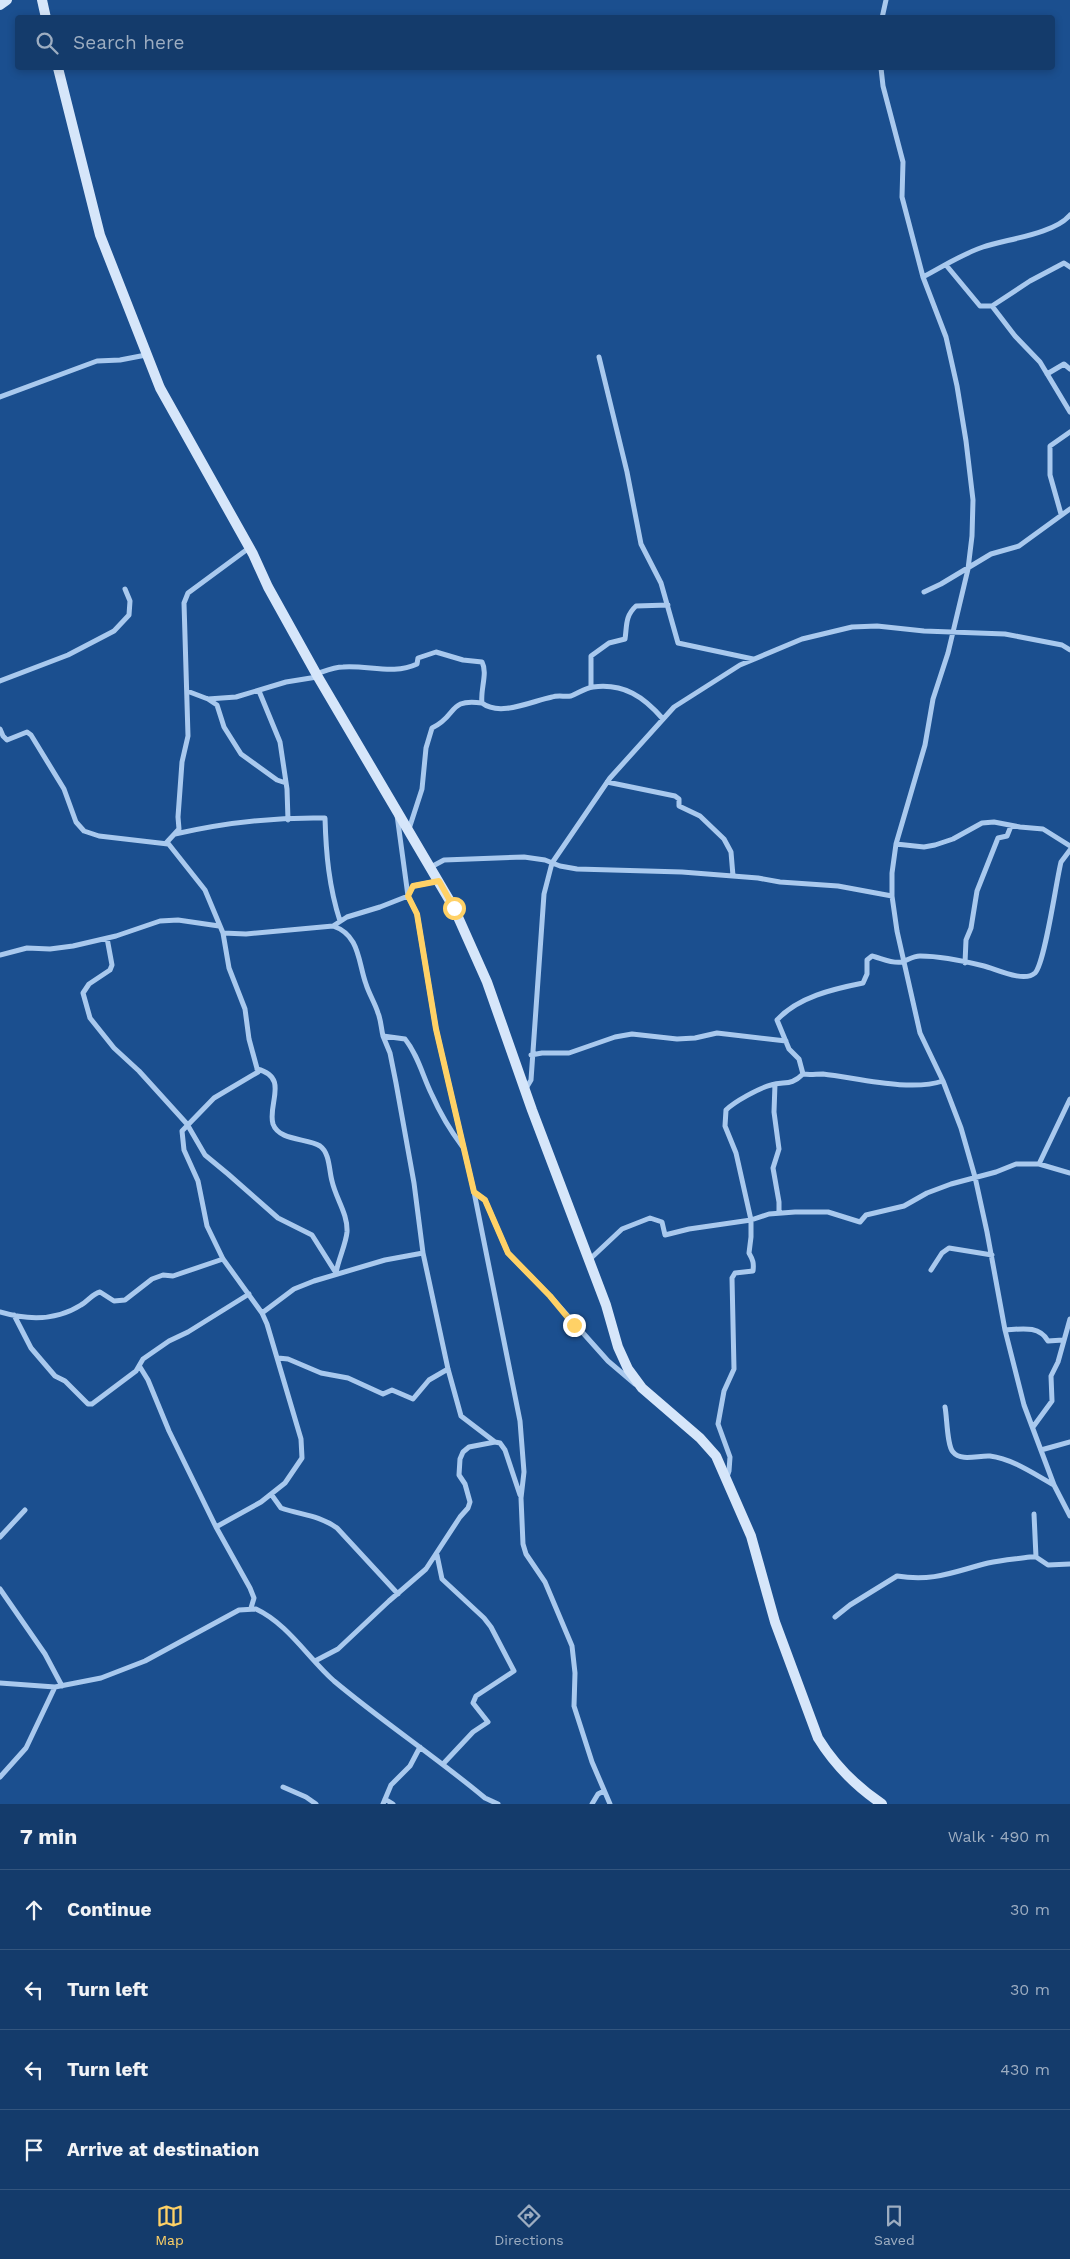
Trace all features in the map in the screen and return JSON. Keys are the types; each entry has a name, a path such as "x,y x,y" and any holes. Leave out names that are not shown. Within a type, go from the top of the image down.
{"street":[{"path":"0,5 7,0"},
{"path":"42,0 45,15"},
{"path":"883,15 886,0"},
{"path":"59,70 100,235 160,388 249,548 268,587 439,881 475,952 606,1305 618,1347 628,1369 642,1388"},
{"path":"881,70 883,86 903,162 902,197 923,277 946,337 966,441 973,500 972,536 968,568 948,653 933,699 925,745 896,844 892,873 892,896 920,1033 943,1081 961,1128 975,1177 992,1255 1005,1330 1024,1405 1054,1485 1070,1516"},
{"path":"923,277 981,248 1053,226 1070,215"},
{"path":"946,265 980,306 992,306 1030,281 1064,263 1070,268"},
{"path":"992,306 1016,336 1031,350 1070,412"},
{"path":"0,397 97,361 120,360 146,355"},
{"path":"599,357 627,472 641,544 661,583 678,643 753,660"},
{"path":"1047,374 1064,364 1070,369"},
{"path":"1061,514 1050,475 1050,446 1070,432"},
{"path":"924,592 992,554 1019,546 1070,509"},
{"path":"168,844 168,841 179,829 182,762 188,736 184,602 188,593 249,548"},
{"path":"0,681 68,655 114,631 129,615 130,601 125,589"},
{"path":"591,687 591,656 609,643 625,639 626,622 632,610 636,606 668,605"},
{"path":"525,1091 531,1080 531,1055 536,1020 544,894 552,863 608,782 674,707 740,665 802,639 852,627 877,626 1027,637 1062,645 1070,650"},
{"path":"208,699 236,697 343,667 396,670 407,666 415,666 418,658 439,652 463,660 482,662 485,667 481,694 482,703"},
{"path":"409,829 422,789 426,748 432,728 444,722 456,705 461,702 482,703 493,708 522,707 548,698 570,696 591,687 606,687 634,693 642,698 663,719"},
{"path":"187,691 208,699 217,706 224,727 241,754 277,780 286,782"},
{"path":"259,691 280,742 286,782 288,820"},
{"path":"0,729 7,740 27,732 31,735 64,789 76,822 84,831 99,836 168,844 205,890 223,933 229,968 245,1009 249,1039 258,1072 214,1098 187,1124 182,1131 184,1150 198,1180 207,1226 223,1259 262,1313 278,1358 301,1439 303,1454 285,1483 261,1502 216,1527"},
{"path":"608,782 675,796 679,800 679,806 700,816 724,839 732,852 733,876"},
{"path":"396,807 408,896 417,914 436,1029 474,1192 520,1421 524,1472 521,1498 523,1544 526,1554 545,1582 572,1646 575,1673 574,1706 589,1754 610,1804"},
{"path":"173,835 204,827 218,827 252,821 325,818 326,853 332,895 340,922"},
{"path":"804,1074 799,1059 789,1049 777,1020 783,1013 822,992 848,984 863,983 867,960 872,956 902,962 919,956 986,966 1000,972 1028,976 1035,973 1044,953 1061,862 1070,848 1043,829 1010,826 994,822 982,823 953,839 935,845 924,847 896,844"},
{"path":"965,963 966,940 971,928 977,891 998,838 1007,836 1010,826"},
{"path":"431,867 444,860 524,857 545,860 577,869 733,876 780,882 838,886 892,896"},
{"path":"333,926 347,916 380,908 408,896 413,886 439,881"},
{"path":"0,955 27,948 50,949 107,938 160,921 178,920 219,926"},
{"path":"223,933 246,934 333,926 343,929 358,952 365,983 379,1015 383,1036 390,1052 414,1183 422,1253 448,1369 461,1416 500,1444 505,1450 521,1498"},
{"path":"107,938 112,964 110,970 89,984 83,994 90,1018 114,1048 139,1071 187,1124 205,1155 278,1218 312,1236 336,1273"},
{"path":"531,1055 569,1053 615,1037 632,1034 677,1039 695,1038 716,1032 786,1041"},
{"path":"383,1036 406,1039 432,1096 449,1128 463,1147"},
{"path":"257,1069 265,1071 274,1082 276,1093 273,1124 278,1132 319,1145 327,1155 333,1188 347,1222 346,1238 341,1250 336,1273"},
{"path":"726,1477 729,1471 730,1457 718,1424 724,1391 734,1368 733,1274 753,1271 754,1259 749,1253 752,1237 751,1220 736,1153 725,1126 726,1110 747,1097 775,1084 796,1082 804,1074 913,1085 930,1085 943,1081"},
{"path":"775,1084 774,1112 779,1149 773,1168 779,1213"},
{"path":"1039,1164 1070,1099"},
{"path":"589,1260 622,1229 650,1218 662,1222 665,1235 689,1229 751,1220 779,1213 828,1212 860,1222 866,1215 904,1206 927,1193 1016,1164 1039,1164 1070,1173"},
{"path":"474,1192 485,1200 508,1253 550,1296 608,1361 700,1438 716,1456 751,1536 774,1622 818,1738 826,1752 851,1779 882,1804"},
{"path":"931,1270 942,1253 949,1248 992,1255"},
{"path":"262,1313 294,1289 336,1273 385,1260 422,1253"},
{"path":"0,1312 36,1318 55,1317 81,1305 95,1293 100,1292 114,1301 125,1300 152,1279 163,1275 173,1276 223,1259"},
{"path":"14,1315 31,1348 55,1376 65,1381 88,1404 92,1404 140,1367 143,1359 169,1341 188,1332 249,1294"},
{"path":"1033,1427 1052,1401 1051,1376 1058,1362 1070,1319"},
{"path":"1005,1330 1027,1328 1039,1331 1045,1335 1048,1341 1064,1340"},
{"path":"278,1358 288,1359 320,1373 348,1378 383,1394 392,1390 413,1399 429,1380 448,1369"},
{"path":"140,1367 148,1380 169,1431 216,1527 250,1588 254,1598 251,1608"},
{"path":"945,1406 950,1450 956,1456 983,1455 1007,1460 1054,1485"},
{"path":"314,1661 338,1649 426,1569 470,1502 465,1484 459,1475 460,1460 463,1452 469,1447 495,1442"},
{"path":"1041,1450 1070,1442"},
{"path":"270,1494 281,1508 312,1515 326,1520 337,1528 398,1594"},
{"path":"0,1537 25,1510"},
{"path":"1034,1514 1036,1557"},
{"path":"437,1554 442,1579 484,1618 491,1627 514,1671 476,1696 473,1703 488,1722 473,1732 442,1764"},
{"path":"835,1617 850,1605 897,1576 917,1580 940,1577 995,1562 1036,1557 1048,1565 1070,1564"},
{"path":"0,1590 45,1654 62,1686"},
{"path":"0,1683 55,1687 100,1678 146,1661 233,1613 251,1608 262,1612 293,1638 340,1686 485,1798 498,1804"},
{"path":"0,1777 26,1748 55,1687"},
{"path":"393,1804 384,1801 391,1785 410,1766 420,1748"},
{"path":"283,1787 306,1797 316,1804"},
{"path":"592,1804 598,1794 604,1790"}],"route":[{"path":"454,908 439,881 413,886 408,896 417,914 436,1029 474,1192 485,1200 508,1253 550,1296 574,1325"}]}
